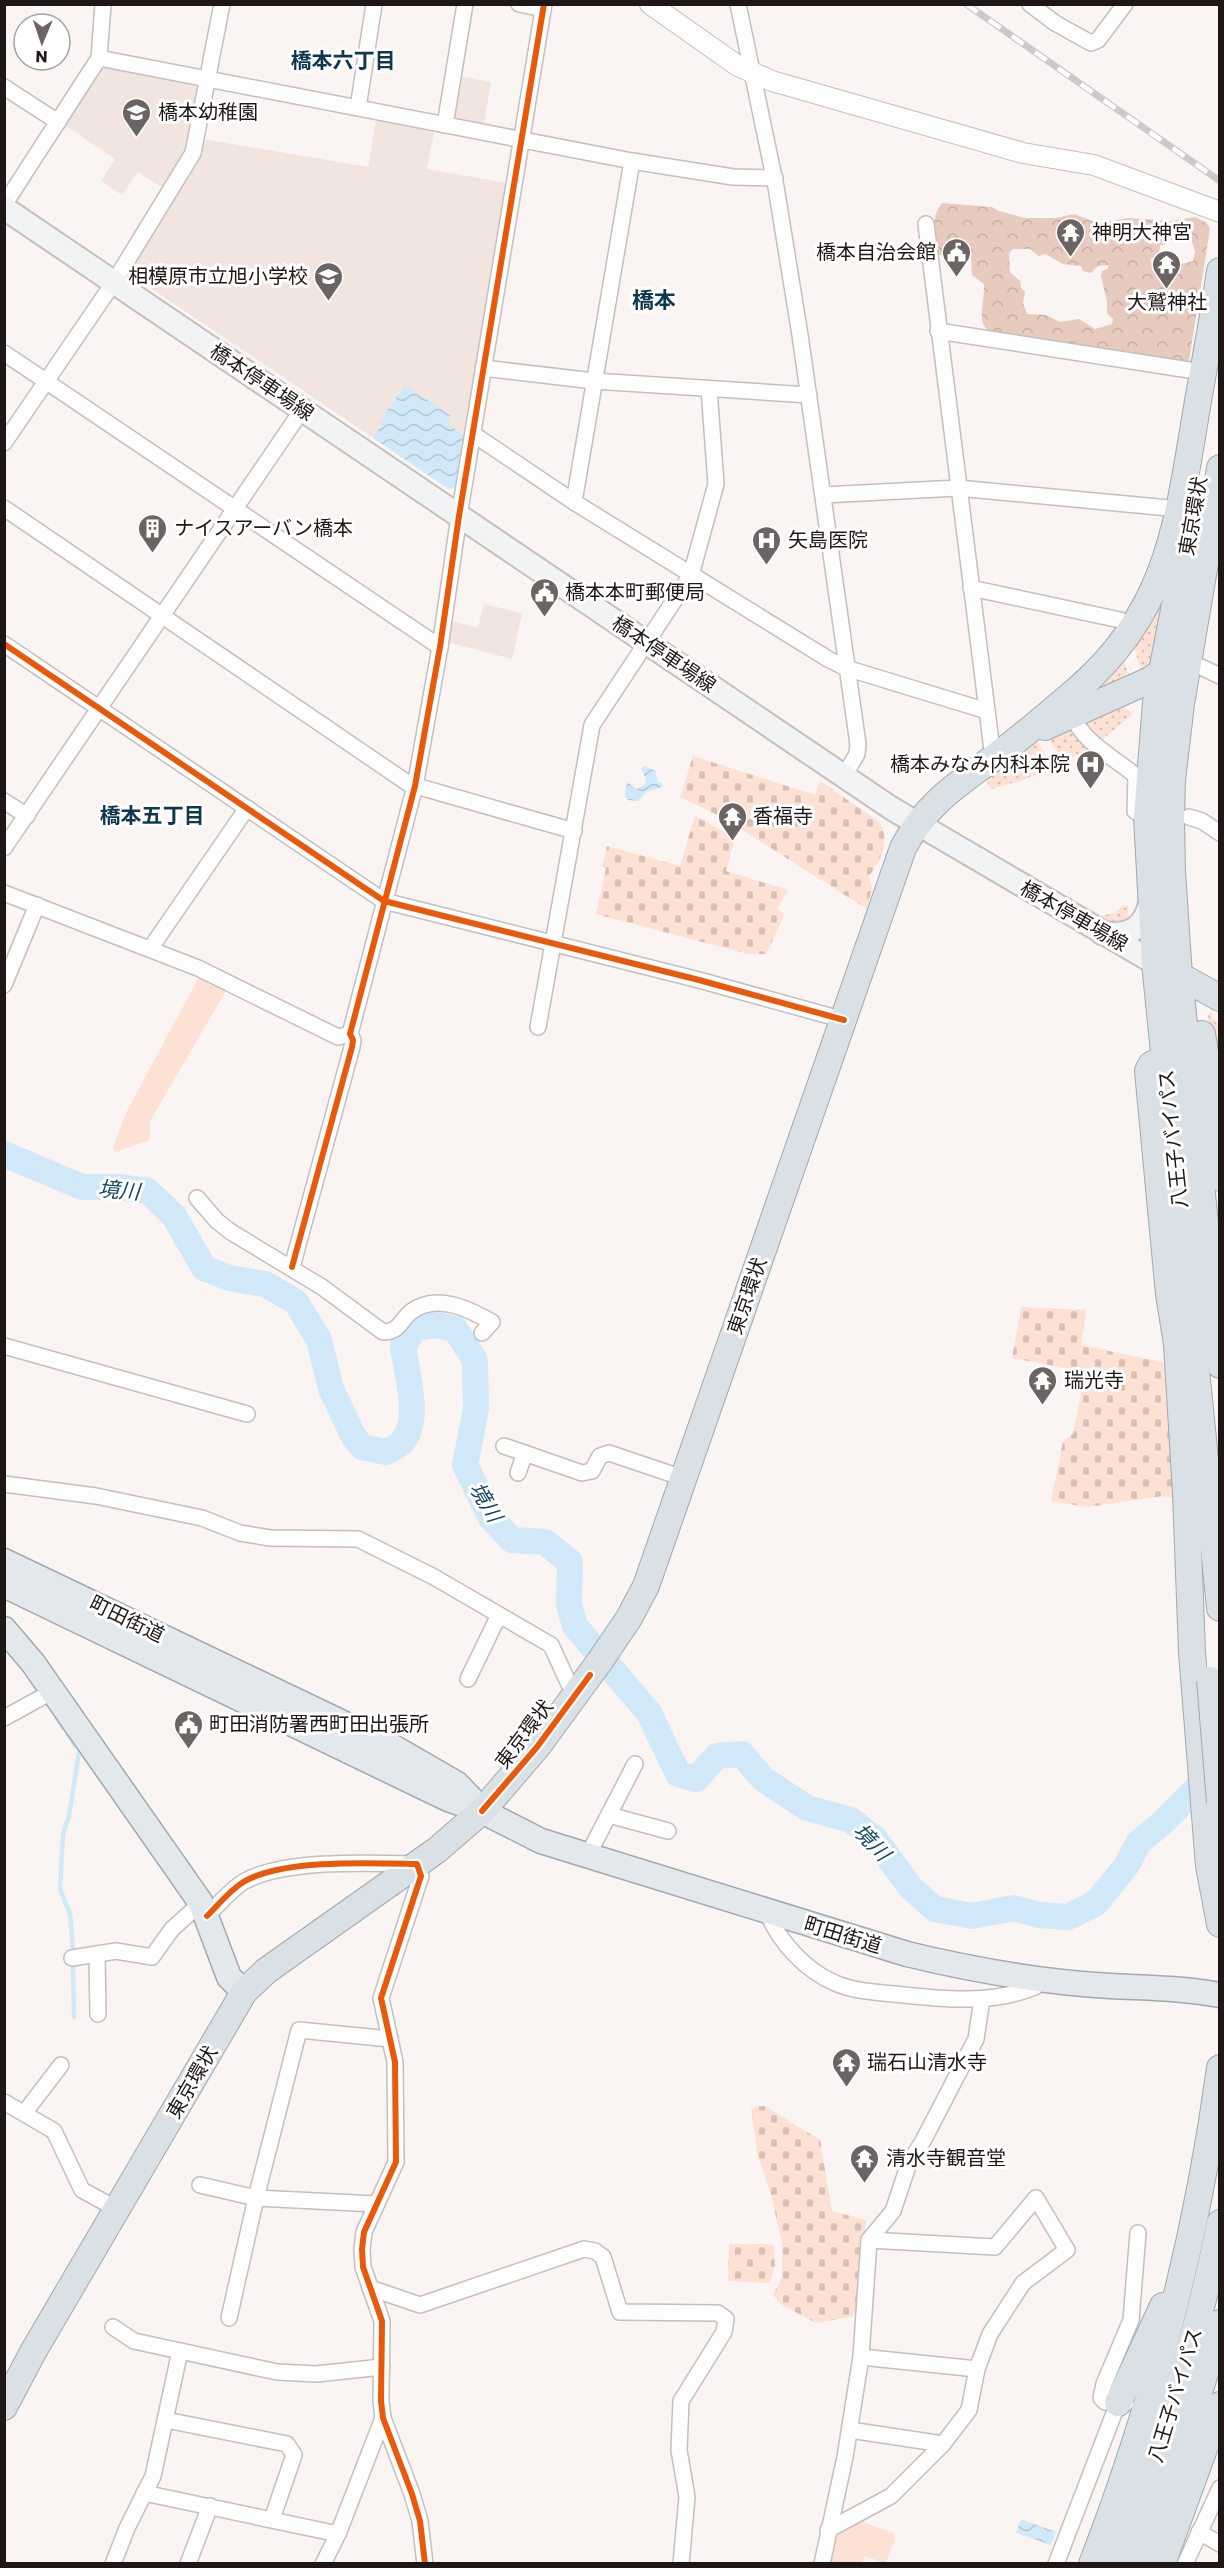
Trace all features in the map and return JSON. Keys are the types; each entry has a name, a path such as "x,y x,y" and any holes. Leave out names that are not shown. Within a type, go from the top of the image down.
{"highway":[{"path":"1003,751 1097,671 1133,627 1159,580 1174,536 1211,366 1219,282"},
{"name":"東京環状","path":"1203,669 1214,516 1211,366"},
{"name":"東京環状","path":"1163,671 1212,477"},
{"path":"1220,556 1192,735 1188,981 1212,1096 1220,1178"},
{"name":"八王子バイパス","path":"1203,669 1181,704 1172,790 1172,871 1188,981 1211,1281 1220,1365"},
{"path":"1003,751 1072,715 1150,680 1163,671"},
{"name":"八王子バイパス","path":"1163,671 1156,702 1147,817 1151,900 1155,963 1220,1608"},
{"name":"東京環状","path":"7,2396 244,1992 266,1971 417,1864 482,1811 530,1756 618,1635 646,1586 903,848 916,824 940,797 1003,751"},
{"path":"1155,963 1220,998"},
{"path":"1165,1058 1151,1065 1148,1071 1169,1294 1177,1344 1191,1632 1205,1726 1213,1807"},
{"path":"1206,1062 1213,1080 1220,1087"},
{"path":"1206,1062 1211,1281"},
{"path":"1201,1407 1201,1508 1210,1680 1213,1807 1209,1866 1220,1924"},
{"path":"1092,2564 1137,2440 1155,2380 1198,2194 1220,2068"},
{"name":"八王子バイパス","path":"1116,2564 1180,2386 1207,2289 1218,2233"},
{"path":"1128,2403 1157,2315 1178,2286"},
{"name":"八王子バイパス","path":"1139,2564 1182,2449 1220,2323"},
{"path":"1162,2564 1220,2404"}],"main road":[{"name":"橋本停車場線","path":"4,207 916,824 1155,963"},
{"path":"1101,932 1125,934 1137,928 1148,913 1151,900"},
{"name":"町田街道","path":"4,1561 36,1576 448,1799 482,1811 526,1834 917,1957 956,1966 1037,1977 1220,1995"},
{"path":"8,1590 22,1577 36,1576"},
{"name":"町田街道","path":"8,1590 245,1689"},
{"path":"4,1629 51,1690 204,1909 229,1977 244,1992"}],"street":[{"path":"4,207 99,58 103,4"},
{"path":"4,443 114,282 193,153 222,4"},
{"path":"358,108 374,4"},
{"path":"445,124 465,4"},
{"path":"291,1267 353,1041 350,1034 415,786 440,647 459,516 544,7 519,4"},
{"path":"650,4 738,66 753,73 1023,153 1094,165 1220,212"},
{"path":"738,4 775,178 809,395 858,744 857,754 844,776"},
{"path":"1030,4 1055,23 1091,43 1098,40 1125,4"},
{"path":"99,58 632,161 733,177 775,178"},
{"path":"4,87 58,122"},
{"path":"574,502 632,161"},
{"path":"926,224 987,711 1003,751"},
{"path":"938,331 1211,366"},
{"path":"4,353 440,647"},
{"path":"483,369 594,381 809,395"},
{"path":"538,1028 592,725 692,576 717,481 708,389"},
{"path":"4,848 302,410"},
{"path":"473,434 574,502 846,668 987,711"},
{"path":"823,495 958,488 1179,509"},
{"path":"4,508 415,786 574,831"},
{"path":"971,588 1120,620 1133,627"},
{"path":"4,644 384,901 699,980 844,1020"},
{"path":"1072,715 1077,728 1088,740 1136,776 1134,811 1147,817"},
{"path":"4,801 27,816"},
{"path":"150,949 247,808"},
{"path":"1189,817 1202,821 1220,833"},
{"path":"4,893 226,981 338,1037 350,1034"},
{"path":"4,985 37,905"},
{"path":"197,1198 217,1221 231,1232 291,1267 383,1332 392,1332 399,1328 411,1312 436,1303 473,1311 492,1322 482,1333"},
{"path":"4,1346 247,1414"},
{"path":"504,1446 582,1473 592,1471 600,1456 609,1453 684,1478"},
{"path":"518,1473 525,1453"},
{"path":"4,1484 96,1496 202,1518 240,1533 270,1538 358,1539 434,1577 551,1645 574,1695"},
{"path":"468,1679 500,1615"},
{"path":"4,1718 51,1690"},
{"path":"588,1855 635,1764"},
{"path":"609,1815 668,1831"},
{"path":"72,1958 116,1951 152,1957 172,1929 245,1881 273,1872 334,1865 417,1864 421,1876 381,1998 395,2062 396,2162 364,2232 362,2249 363,2267 382,2321 381,2401 383,2418 412,2494 420,2522 425,2564"},
{"path":"767,1911 779,1938 786,1946 826,1979 836,1984 878,1992 939,1999 982,1999 1035,1987 1037,1977"},
{"path":"97,1954 98,2014"},
{"path":"822,2564 850,2430 861,2357 869,2240 893,2211 909,2163 923,2141 976,2039 982,1999"},
{"path":"229,2318 256,2198 299,2030 390,2038"},
{"path":"25,2112 61,2065"},
{"path":"4,2102 25,2112 54,2131 82,2190 117,2209"},
{"path":"200,2184 256,2198 376,2204"},
{"path":"828,2530 891,2496 943,2444 969,2410 977,2369 990,2334 1023,2283 1067,2250 1036,2198 994,2247 869,2240"},
{"path":"1056,2564 1128,2403 1105,2402 1101,2398 1104,2384 1131,2320 1138,2232"},
{"path":"370,2288 420,2306 584,2249 595,2251 603,2257 620,2313 718,2313 726,2319 724,2332 681,2401 679,2450 687,2497 681,2564"},
{"path":"113,2327 134,2341 277,2372 316,2374 382,2367"},
{"path":"113,2564 153,2476 180,2351"},
{"path":"861,2357 977,2369"},
{"path":"323,2564 338,2534 383,2418"},
{"path":"166,2420 287,2444 294,2455 272,2519"},
{"path":"850,2430 943,2444"},
{"path":"1185,2564 1220,2488"},
{"path":"144,2493 338,2534"},
{"path":"188,2564 210,2506"},
{"path":"1199,2532 1220,2544"}],"shaded area":[{"name":"橋本幼稚園","path":"102,66 196,86 198,90 186,152 163,188 138,172 122,195 101,181 115,159 65,125"},
{"path":"458,76 491,82 483,128 451,119"},
{"name":"相模原市立旭小学校","path":"377,115 435,127 427,169 506,183 465,436 455,487 449,489 127,272 202,139 368,167"},
{"path":"484,604 522,613 512,659 447,642 451,621 478,628"}],"green space":[{"name":"神明大神宮","path":"942,203 992,207 1025,218 1056,218 1074,214 1098,223 1128,218 1173,221 1195,217 1207,223 1210,229 1188,367 993,334 987,330 982,319 984,284 972,275 971,256 966,250 959,249 956,244 950,246 944,256 937,254 934,221","holes":["1191,239 1195,251 1193,261 1172,266 1162,261 1151,263 1151,259 1159,255 1160,245 1165,245 1165,240","1013,249 1030,249 1039,256 1045,254 1063,264 1081,266 1083,271 1091,273 1098,266 1108,265 1108,268 1102,271 1101,276 1107,313 1113,319 1112,324 1095,329 1079,319 1060,322 1046,315 1027,314 1023,303 1025,292 1021,288 1020,281 1010,272 1009,254"]},
{"path":"1170,570 1152,664 1142,673 1132,641"},
{"path":"1122,655 1131,681 1057,715"},
{"path":"1118,703 1133,714 1099,742 1082,724"},
{"path":"1070,728 1088,749 1067,760 1059,755 1047,735"},
{"path":"1036,740 1053,767 1020,781 991,789 983,775"},
{"path":"693,756 815,795 820,781 878,821 884,835 884,842 881,856 869,876 872,888 867,909 739,828 740,826 680,797"},
{"path":"695,816 735,838 726,871 788,890 777,909 785,914 766,954 748,954 596,914 606,868 602,867 607,846 680,866"},
{"path":"1124,905 1128,905 1129,922 1113,926 1097,917 1114,913"},
{"path":"199,977 228,987 150,1121 150,1140 115,1152 113,1147 126,1113"},
{"path":"1211,1012 1213,1019 1219,1025 1219,1071 1211,1047 1208,1015"},
{"path":"1021,1307 1086,1310 1081,1345 1166,1363 1175,1498 1163,1496 1087,1507 1051,1501 1063,1441 1073,1434 1081,1392 1077,1388 1080,1371 1012,1358"},
{"path":"765,2106 820,2140 832,2211 866,2220 856,2316 816,2323 782,2305 773,2295 782,2278 782,2243 771,2195 757,2153 751,2107"},
{"path":"729,2244 770,2244 774,2246 775,2267 770,2283 728,2281"},
{"path":"861,2521 893,2533 895,2539 886,2562 865,2556 862,2563 831,2564 838,2532"}],"water":[{"path":"405,385 450,415 448,424 465,436 455,487 449,489 373,438 382,425 379,423"},
{"path":"645,766 656,771 657,781 663,784 662,787 646,792 639,801 627,800 625,794 627,782 637,789 645,784 646,780 641,768"},
{"path":"1021,2519 1056,2532 1051,2545 1016,2533"}],"waterway":[{"name":"境川","path":"4,1154 82,1187 117,1187 148,1191 174,1216 204,1268 229,1278 265,1284 296,1302 319,1340 331,1389 354,1437 362,1447 386,1452 400,1444 408,1433 412,1409 403,1346 415,1328 436,1325 455,1329 475,1360 476,1409 465,1465 491,1518 512,1540 545,1542 570,1562 569,1604 575,1626 649,1713 678,1774 696,1779 717,1756 742,1754 763,1779 807,1808 851,1820 875,1839 911,1888 935,1909 972,1916 1014,1908 1039,1915 1068,1917 1096,1903 1126,1866 1139,1842 1160,1825 1215,1770"},
{"path":"55,1715 63,1728"},
{"path":"67,1733 75,1746"},
{"path":"73,1950 70,1914 60,1889 63,1834 69,1816 79,1752"},
{"path":"73,1966 74,2017"}],"railway":[{"path":"966,4 1220,181"}],"cycle path":[{"path":"292,1267 352,1047 353,1040 350,1034 415,786 440,647 459,516 544,4"},
{"path":"4,644 384,901 699,980 844,1020"},
{"path":"482,1811 537,1747 590,1675"},
{"path":"207,1916 240,1884 262,1874 282,1869 329,1864 417,1864 421,1876 381,1998 395,2062 396,2162 364,2232 362,2249 363,2267 382,2321 381,2401 383,2418 420,2521 425,2564"}],"place":[{"name":"橋本幼稚園","path":"137,138"},
{"name":"神明大神宮","path":"1071,258"},
{"name":"橋本自治会館","path":"957,278"},
{"name":"大鷲神社","path":"1167,290"},
{"name":"相模原市立旭小学校","path":"329,302"},
{"name":"ナイスアーバン橋本","path":"153,554"},
{"name":"矢島医院","path":"767,566"},
{"name":"橋本本町郵便局","path":"544,618"},
{"name":"橋本みなみ内科本院","path":"1091,790"},
{"name":"香福寺","path":"732,842"},
{"name":"瑞光寺","path":"1043,1406"},
{"name":"町田消防署西町田出張所","path":"188,1750"},
{"name":"瑞石山清水寺","path":"846,2088"},
{"name":"清水寺観音堂","path":"865,2184"}],"district":[{"name":"橋本六丁目","path":"343,60"},
{"name":"橋本","path":"654,300"},
{"name":"橋本五丁目","path":"152,815"}]}
